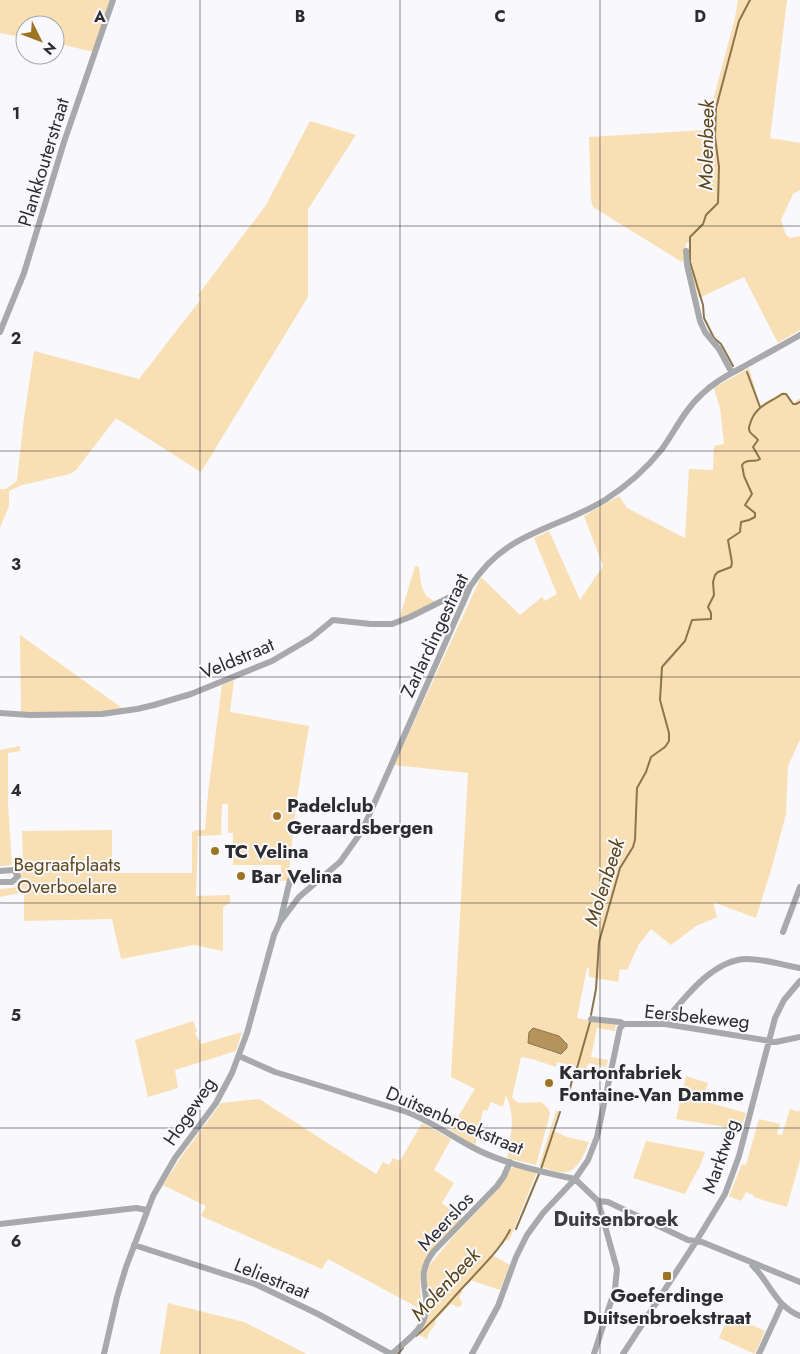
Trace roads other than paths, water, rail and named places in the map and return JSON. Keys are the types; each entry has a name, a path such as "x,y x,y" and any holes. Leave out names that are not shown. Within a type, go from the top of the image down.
{"street":[{"name":"Plankkouterstraat","path":"0,332 26,265 64,142 113,0"},
{"path":"686,251 687,265 700,321 719,349 732,373"},
{"name":"Zarlardingestraat","path":"280,922 299,897 340,862 362,831 470,587 486,564 501,551 534,532 607,499 633,479 661,450 701,394 732,373 800,335"},
{"name":"Veldstraat","path":"0,713 30,715 102,714 154,705 199,690 272,661 311,638 333,620 392,624 470,587"},
{"path":"0,871 14,870 18,876 12,882 0,882"},
{"name":"Hogeweg","path":"104,1354 117,1297 134,1245 158,1185 216,1103 239,1056 274,935 280,922 290,880"},
{"path":"782,932 800,888"},
{"path":"665,1024 666,1020 698,983 725,965 745,959 800,968"},
{"name":"Marktweg","path":"623,1354 698,1240 725,1194 733,1175 768,1040 779,1008 800,981"},
{"name":"Eersbekeweg","path":"592,1019 624,1024 665,1024 776,1042 800,1037"},
{"path":"472,1354 498,1306 516,1257 527,1235 588,1160 597,1137 620,1028 624,1024"},
{"name":"Duitsenbroekstraat","path":"239,1056 276,1072 407,1112 422,1118 472,1147 495,1157 575,1178"},
{"name":"Meerslos","path":"391,1354 419,1327 423,1320 426,1306 422,1282 427,1260 497,1186 510,1162"},
{"path":"575,1178 598,1201 617,1268 617,1279 594,1354"},
{"path":"598,1201 608,1202 688,1240 698,1240 800,1282"},
{"path":"0,1224 136,1208 147,1210"},
{"name":"Leliestraat","path":"134,1245 255,1284 311,1310 391,1354"},
{"path":"749,1262 756,1268 774,1296 793,1313 800,1316"},
{"path":"759,1354 782,1304"}],"waterway":[{"name":"Molenbeek","path":"733,366 721,344 714,338 704,318 703,305 690,262 690,237 703,224 706,215 718,203 719,167 715,137 716,108 739,21 750,0"},
{"name":"Molenbeek","path":"747,372 760,407"},
{"name":"Molenbeek","path":"591,1015 596,989 599,942 620,868 633,847 635,840 637,788 646,772 651,757 665,747 669,741 669,733 660,700 662,667 685,641 692,620 711,619 708,607 714,595 713,582 715,575 731,567 732,563 728,540 740,532 741,522 755,517 755,513 745,505 752,494 744,476 742,465 746,462 760,459 753,447 758,440 749,430 752,418 759,409 782,394 786,394 793,404 800,402"},
{"name":"Molenbeek","path":"577,1068 590,1022"},
{"name":"Molenbeek","path":"570,1089 572,1080"},
{"name":"Molenbeek","path":"541,1169 560,1112"},
{"name":"Molenbeek","path":"516,1229 539,1174"},
{"name":"Molenbeek","path":"416,1336 491,1257 510,1230"},
{"name":"Molenbeek","path":"398,1354 403,1348"}],"place":[{"name":"Padelclub Geraardsbergen","path":"277,816"},
{"name":"TC Velina","path":"215,851"},
{"name":"Bar Velina","path":"241,876"},
{"name":"Kartonfabriek Fontaine-Van Damme","path":"549,1083"},
{"name":"Goeferdinge Duitsenbroekstraat","path":"667,1276"}],"district":[{"name":"Duitsenbroek","path":"616,1219"}],"park label":[{"name":"Begraafplaats Overboelare","path":"67,875"}]}
